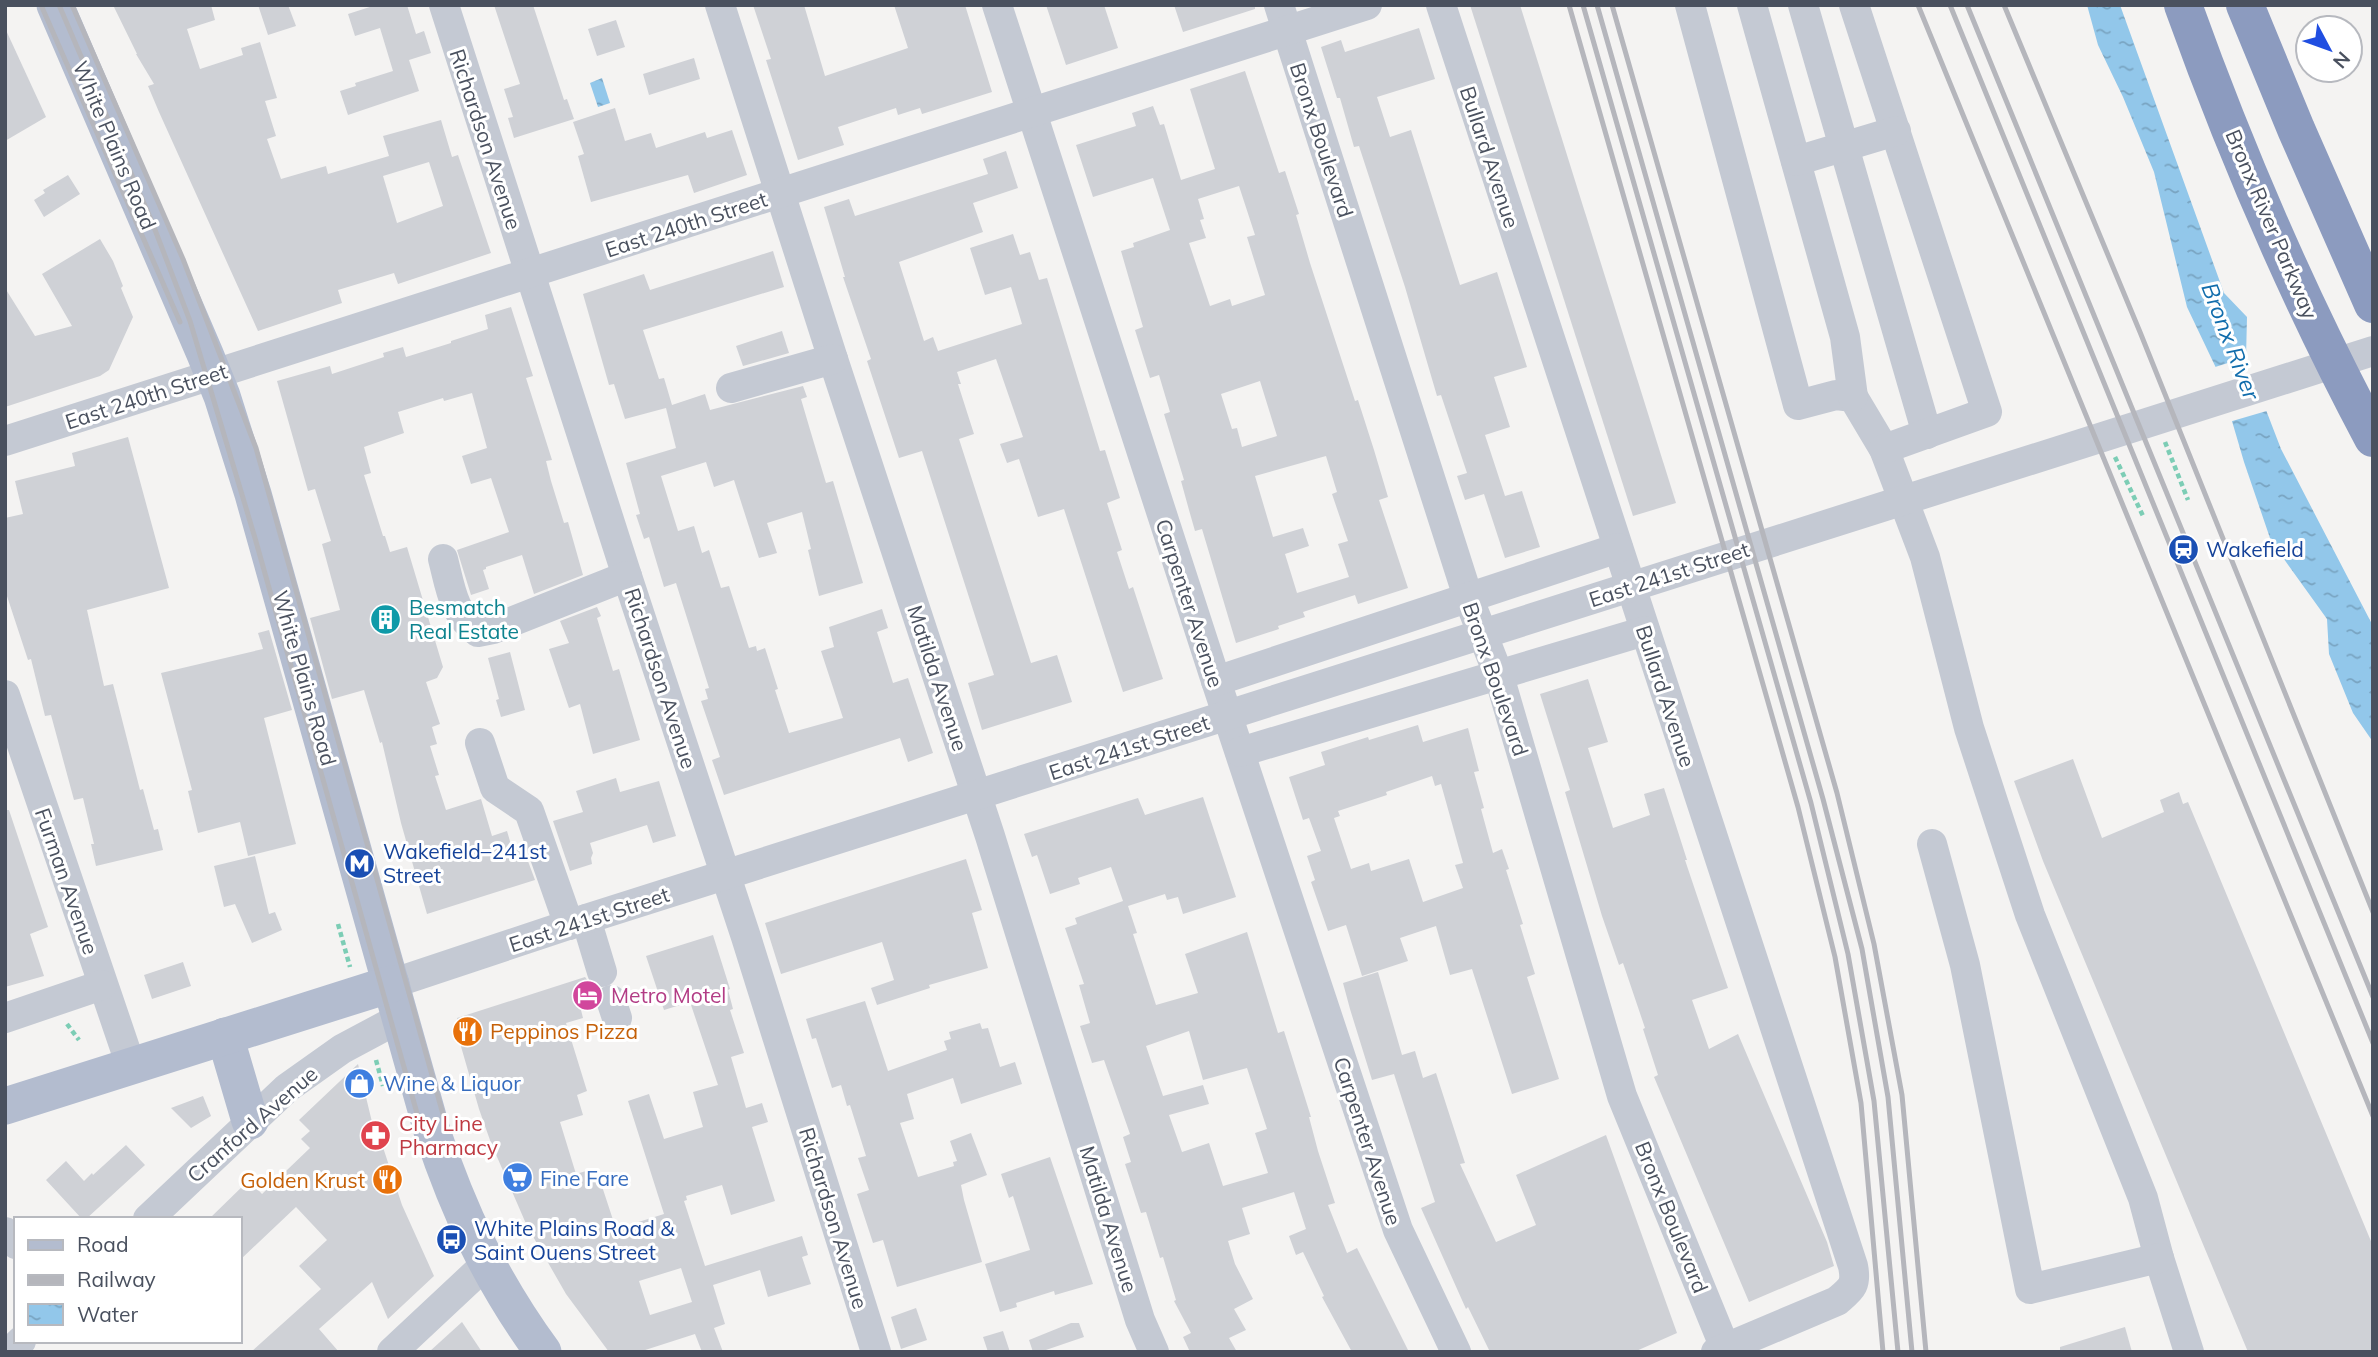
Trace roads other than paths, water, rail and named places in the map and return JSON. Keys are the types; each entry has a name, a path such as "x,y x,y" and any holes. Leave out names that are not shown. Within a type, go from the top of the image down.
{"highway":[{"name":"Bronx River Parkway","path":"2183,5 2279,245 2373,438"},
{"path":"2245,5 2373,304"}],"main road":[{"name":"White Plains Road","path":"55,5 213,374 253,494 442,1163 486,1264 543,1352"},
{"name":"East 241st Street","path":"5,1106 391,984"},
{"path":"225,1036 250,1121"}],"street":[{"name":"Richardson Avenue","path":"444,5 726,875 876,1352"},
{"name":"Matilda Avenue","path":"720,5 976,795 1136,1307 1154,1352"},
{"name":"Carpenter Avenue","path":"998,5 1227,716 1398,1230 1456,1352"},
{"name":"East 240th Street","path":"5,441 1032,113 1283,18 1367,5"},
{"name":"Bullard Avenue","path":"1441,5 1853,1266 1855,1279 1850,1289 1836,1301 1720,1350"},
{"path":"1690,5 1798,405 1836,395 1853,397"},
{"path":"1752,5 1845,337 1853,397 1884,449 1925,557 1969,728 2030,915 2143,1198 2189,1352"},
{"path":"1802,5 1927,434"},
{"path":"1854,5 1987,412 1884,449"},
{"name":"Bronx Boulevard","path":"1283,18 1468,597 1499,676 1622,1096 1720,1350"},
{"path":"1796,161 1895,131"},
{"name":"East 241st Street","path":"391,984 577,922 2373,351"},
{"path":"731,388 833,359"},
{"name":"East 241st Street","path":"1216,681 1618,548"},
{"path":"443,559 457,610 478,632 493,629 627,576"},
{"path":"1240,752 1645,631"},
{"name":"Furman Avenue","path":"5,695 131,1066"},
{"path":"480,743 495,788 529,811 610,997"},
{"path":"1932,844 1965,965 2030,1289 2159,1258"},
{"path":"5,1018 102,985"},
{"name":"Cranford Avenue","path":"150,1217 287,1088 342,1049 400,1018"},
{"path":"392,1352 486,1264"}],"water":[{"name":"Bronx River","path":"2087,5 2120,5 2224,293 2247,317 2246,358 2281,449 2373,626 2373,742 2353,713 2329,654 2327,619 2271,541 2217,370 2187,307 2154,172 2098,45"},
{"path":"602,78 610,103 598,107 590,83"}],"railway":[{"path":"41,5 180,322"},
{"path":"59,5 152,222 190,321 255,538 422,1131"},
{"path":"72,5 183,259 256,448 446,1125"},
{"path":"1569,5 1798,807 1835,957 1861,1103 1883,1352"},
{"path":"1583,5 1811,803 1848,954 1874,1101 1898,1352"},
{"path":"1597,5 1823,799 1862,949 1888,1097 1912,1352"},
{"path":"1612,5 1837,793 1874,944 1902,1095 1926,1352"},
{"path":"1918,5 2373,1116"},
{"path":"1950,5 2373,1043"},
{"path":"1967,5 2373,997"},
{"path":"2004,5 2140,332 2373,912"}],"place":[{"name":"Wakefield","path":"2183,549"},
{"name":"Besmatch Real Estate","path":"386,619"},
{"name":"Wakefield–241st Street","path":"360,863"},
{"name":"Metro Motel","path":"588,995"},
{"name":"Peppinos Pizza","path":"467,1031"},
{"name":"Wine & Liquor","path":"360,1083"},
{"name":"City Line Pharmacy","path":"376,1135"},
{"name":"Fine Fare","path":"517,1178"},
{"name":"Golden Krust","path":"388,1180"},
{"name":"White Plains Road & Saint Ouens Street","path":"451,1240"}]}
